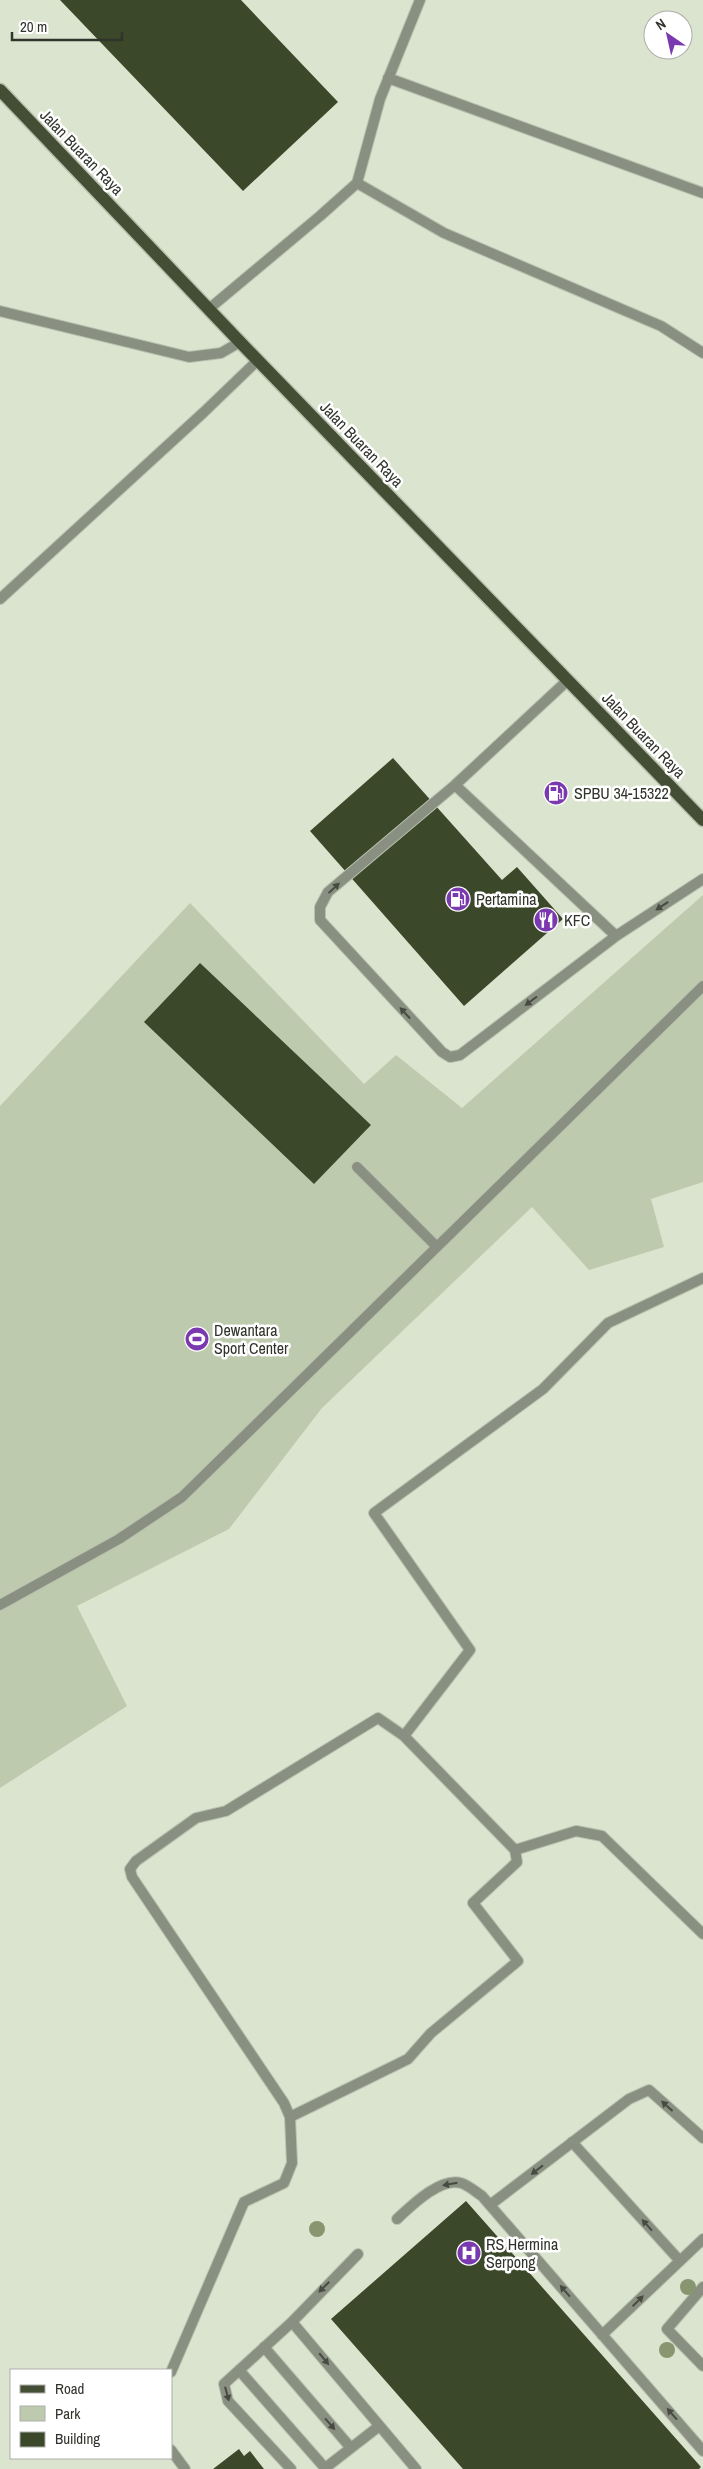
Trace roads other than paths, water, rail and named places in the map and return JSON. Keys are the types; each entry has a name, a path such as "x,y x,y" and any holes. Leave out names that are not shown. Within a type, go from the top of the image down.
{"main road":[{"name":"Jalan Buaran Raya","path":"0,90 210,308 240,342 703,820"}],"street":[{"path":"210,308 320,216 357,182 380,99 420,0"},
{"path":"388,78 703,193"},
{"path":"357,182 444,233 661,326 703,353"},
{"path":"0,311 189,357 221,352 240,342"},
{"path":"0,599 258,360"},
{"path":"568,680 455,785 328,892 320,907 320,920 442,1052 450,1057 460,1055 616,936 703,879"},
{"path":"455,785 616,936"},
{"path":"0,1605 119,1539 182,1497 703,986"},
{"path":"358,1167 437,1247"},
{"path":"404,1736 470,1650 374,1512 543,1390 608,1323 703,1278"},
{"path":"172,2370 244,2202 284,2183 292,2163 290,2117 284,2103 132,1877 130,1869 136,1861 196,1818 226,1811 378,1718 404,1736 515,1850 517,1862 473,1903 518,1961 431,2033 408,2059 290,2117"},
{"path":"515,1850 576,1831 602,1836 703,1934"},
{"path":"490,2205 629,2099 650,2090 703,2138"},
{"path":"572,2142 680,2261"},
{"path":"397,2219 425,2195 445,2184 461,2183 482,2196 703,2451"},
{"path":"602,2334 703,2238"},
{"path":"291,2469 225,2396 224,2384 292,2322 358,2254"},
{"path":"703,2287 667,2329 703,2366"},
{"path":"292,2322 378,2427 416,2469"},
{"path":"264,2347 351,2448"},
{"path":"239,2370 325,2469 378,2427"},
{"path":"172,2451 185,2469"}],"place":[{"name":"SPBU 34-15322","path":"556,793"},
{"name":"Pertamina","path":"458,899"},
{"name":"KFC","path":"546,920"},
{"name":"Dewantara Sport Center","path":"197,1339"},
{"name":"RS Hermina Serpong","path":"469,2253"}]}
